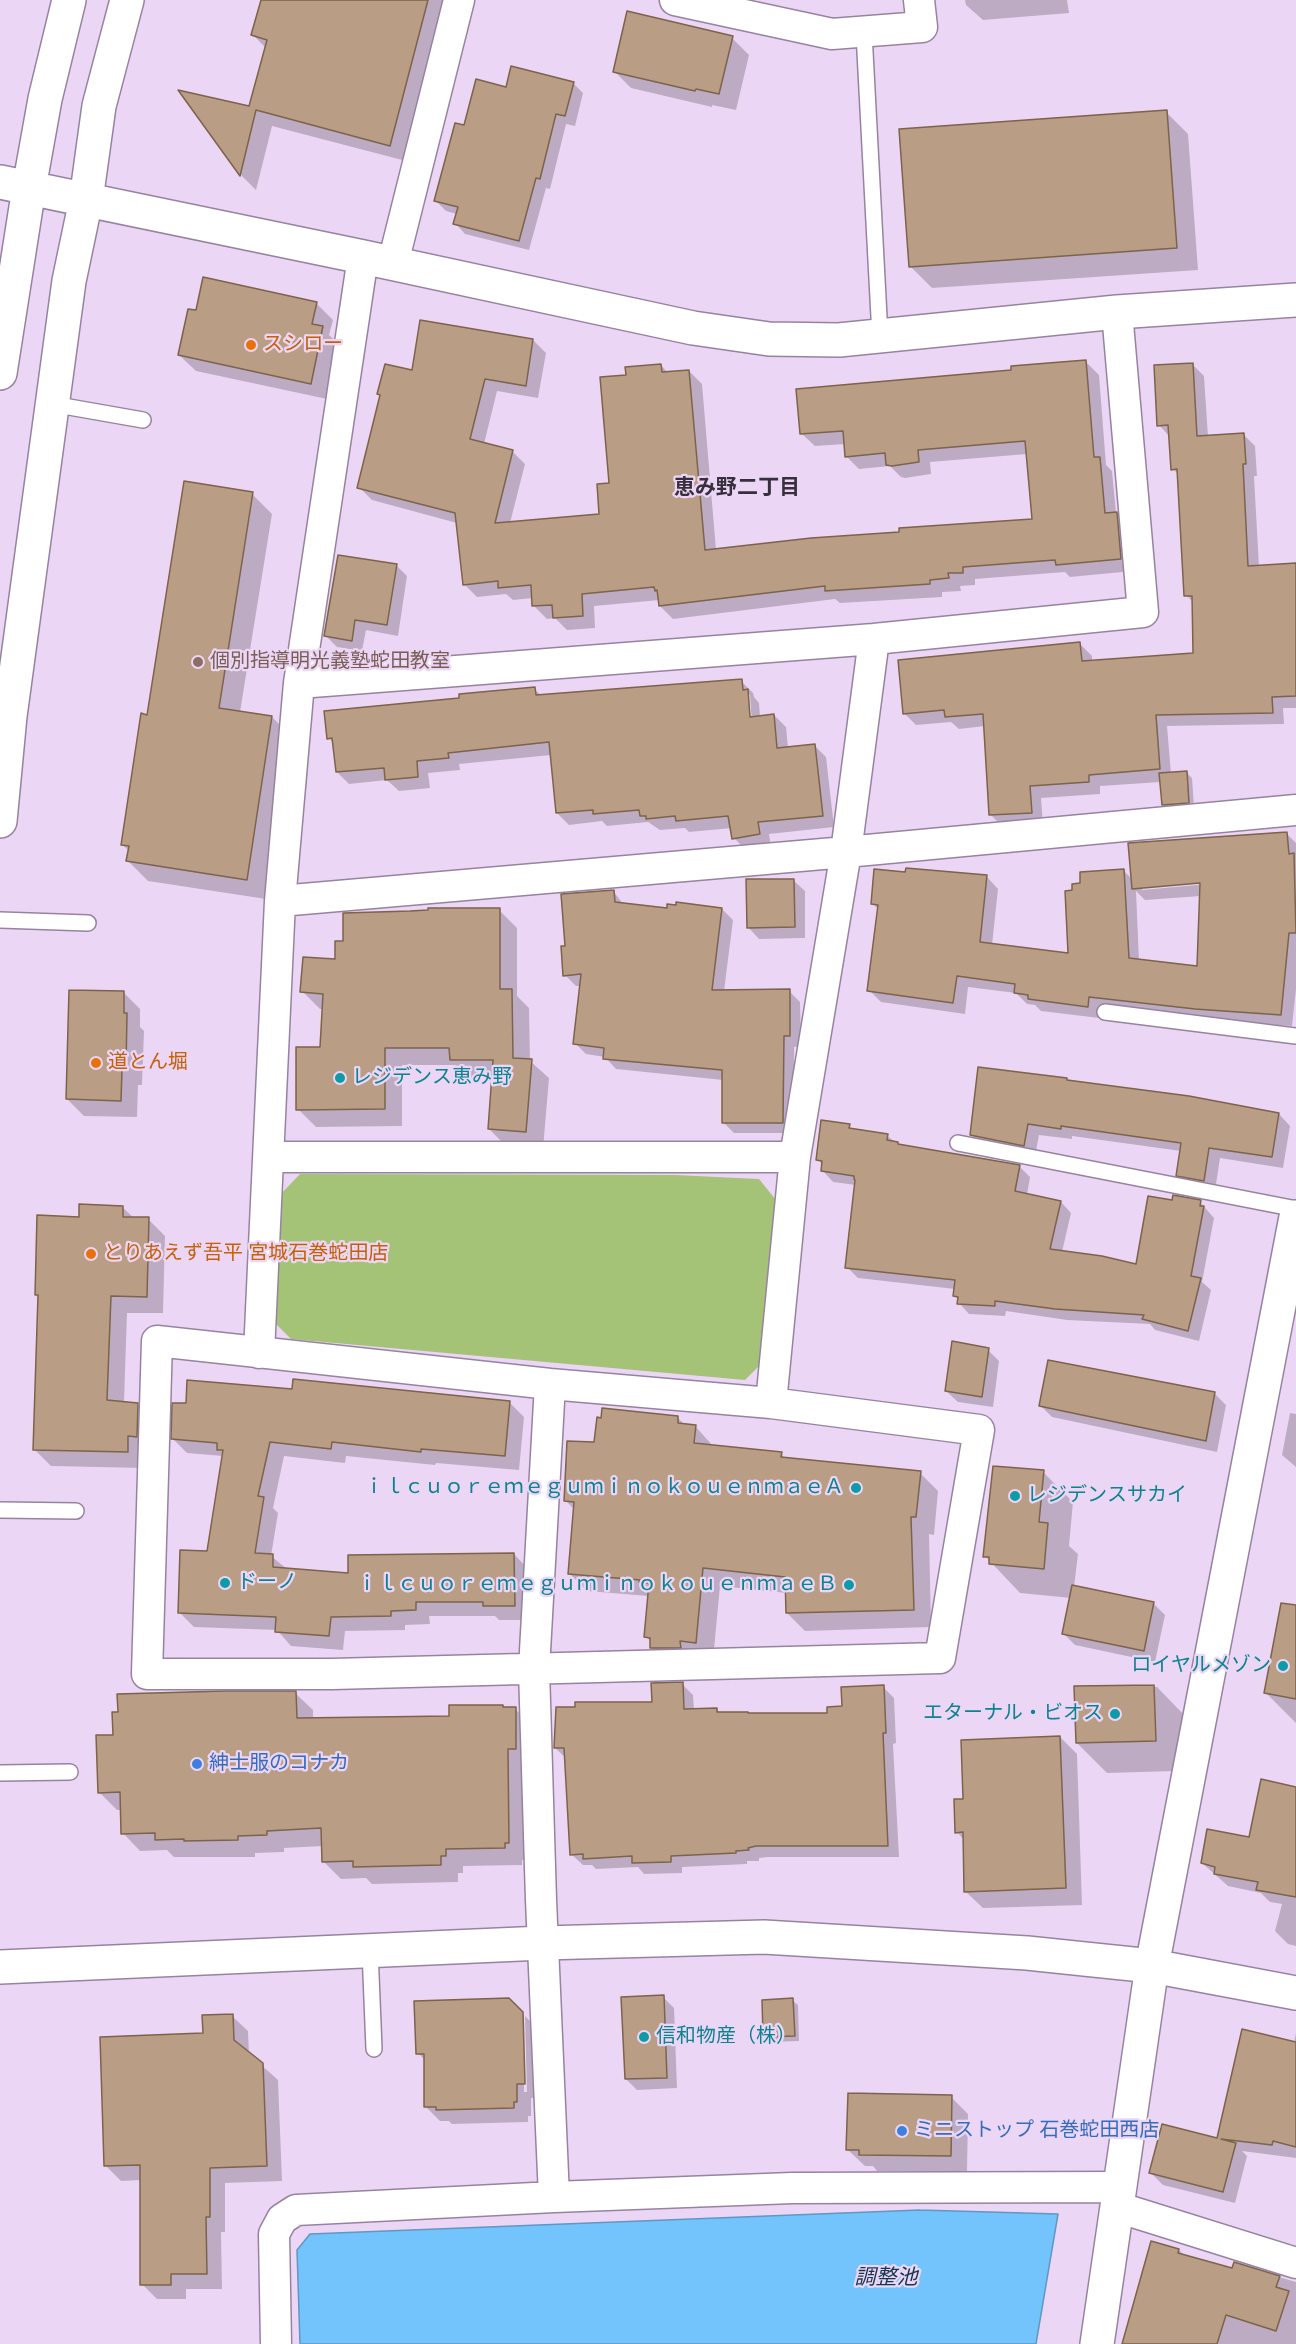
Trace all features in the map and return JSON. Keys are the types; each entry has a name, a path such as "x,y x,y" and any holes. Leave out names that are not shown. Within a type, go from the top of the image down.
{"street":[{"path":"0,373 14,185 45,99 69,0"},
{"path":"0,821 10,716 69,280 86,200 99,106 127,0"},
{"path":"259,1353 270,1157 280,901 299,683 378,260 459,0"},
{"path":"675,0 832,34 922,27 919,0"},
{"path":"14,185 693,328 769,339 839,340 1117,312 1296,300"},
{"path":"299,683 874,639 1143,612 1117,312"},
{"path":"771,1403 795,1157 846,852 874,639"},
{"path":"280,901 1296,810"},
{"path":"270,1157 795,1157"},
{"path":"1097,2344 1152,1966 1292,1259 1296,1217"},
{"path":"157,1341 259,1353 550,1384 771,1403 979,1430 940,1658 332,1674 147,1674 157,1341"},
{"path":"550,1384 534,1669 554,2197"},
{"path":"0,1967 543,1943 764,1937 1027,1953 1152,1966 1296,1993"},
{"path":"276,2344 274,2235 282,2219 296,2210 792,2188 1118,2197 1296,2263"}],"lane":[{"path":"864,33 880,336"},
{"path":"52,404 143,420"},
{"path":"0,920 88,922"},
{"path":"1105,1012 1296,1036"},
{"path":"958,1143 1296,1209"},
{"path":"0,1510 76,1511"},
{"path":"0,1773 70,1772"},
{"path":"370,1950 374,2049"}],"green space":[{"path":"300,1174 675,1175 759,1179 780,1205 763,1362 745,1380 291,1339 275,1323 278,1197"}],"water":[{"name":"調整池","path":"920,2210 1058,2214 1036,2344 300,2344 297,2250 310,2234"}],"building":[{"path":"261,0 428,0 390,146 256,110 240,176 178,90 249,106 267,40 251,35"},
{"path":"627,11 733,36 719,94 696,89 695,91 613,72"},
{"path":"511,66 574,82 565,116 556,114 540,179 536,178 519,241 453,224 458,207 434,201 455,123 464,125 476,79 506,87"},
{"path":"1167,110 1177,248 909,267 899,129"},
{"path":"203,277 317,302 312,324 323,326 311,384 178,355 188,309 196,310"},
{"path":"420,320 533,339 526,386 485,379 470,439 513,450 495,523 599,514 597,484 609,483 600,377 626,375 625,367 661,364 662,372 689,370 705,550 811,538 899,532 899,528 1032,519 1025,441 918,450 919,462 892,466 886,465 885,453 845,457 843,431 800,434 796,389 1011,370 1011,366 1086,360 1094,457 1100,457 1105,513 1117,512 1121,559 1056,565 1055,560 963,567 963,573 948,573 949,578 930,580 930,584 825,591 825,586 659,606 657,590 655,591 654,587 582,594 583,616 553,618 552,605 532,606 531,585 498,588 498,581 463,585 455,513 357,488 380,395 377,394 385,364 412,370"},
{"path":"1193,363 1197,436 1244,433 1246,464 1243,464 1248,566 1296,563 1296,696 1272,697 1273,713 1156,715 1160,769 1089,775 1089,782 1030,786 1032,813 989,815 983,714 945,717 944,710 903,714 898,660 1080,642 1082,661 1193,653 1192,596 1184,596 1177,469 1171,470 1168,425 1157,426 1154,365"},
{"path":"184,481 253,492 219,708 272,716 247,880 126,861 129,846 121,845 141,713 147,715"},
{"path":"338,555 397,564 387,625 355,620 352,641 324,636"},
{"path":"742,679 743,690 748,689 750,717 774,714 777,748 815,744 823,816 758,822 760,834 732,839 728,816 676,821 675,816 646,819 646,816 640,816 639,810 593,814 593,810 556,813 549,742 448,753 449,758 417,761 418,777 385,780 384,768 336,772 332,738 327,739 324,711 459,698 459,694 535,687 536,695"},
{"path":"1187,771 1189,803 1162,805 1159,773"},
{"path":"1287,832 1289,854 1294,853 1296,933 1289,933 1281,1015 1195,1009 1089,997 1088,1007 1028,999 1028,995 1014,993 1015,984 957,976 953,1003 867,991 878,905 871,904 874,869 905,872 906,868 987,875 980,942 1068,953 1065,891 1072,890 1072,884 1080,883 1080,872 1124,869 1129,958 1197,966 1200,883 1132,889 1128,843"},
{"path":"746,879 794,879 795,927 747,928"},
{"path":"614,890 615,902 667,908 667,904 676,905 676,902 722,908 712,990 790,989 790,1036 784,1036 783,1123 722,1123 722,1070 603,1059 604,1048 573,1044 581,974 563,976 561,946 565,946 561,894"},
{"path":"428,908 500,908 500,989 512,989 513,1058 532,1059 526,1132 488,1129 493,1060 450,1060 449,1048 385,1048 385,1109 296,1110 296,1047 320,1047 323,994 300,992 303,957 335,959 335,941 343,941 343,913 428,910"},
{"path":"69,990 124,991 124,1013 127,1013 126,1069 122,1069 121,1101 66,1099"},
{"path":"978,1067 1189,1096 1279,1113 1272,1157 1209,1148 1204,1181 1176,1176 1181,1143 1061,1126 1061,1129 1028,1124 1024,1146 970,1135"},
{"path":"821,1120 850,1124 849,1128 888,1134 887,1140 898,1142 898,1144 1020,1165 1015,1191 1061,1201 1050,1249 1102,1256 1136,1264 1148,1196 1172,1200 1173,1195 1201,1200 1200,1206 1204,1206 1191,1276 1201,1278 1188,1331 1142,1319 1144,1315 1055,1309 995,1301 995,1306 957,1304 958,1297 953,1296 955,1280 845,1268 855,1180 854,1176 821,1171 822,1161 816,1160"},
{"path":"79,1204 123,1206 123,1217 149,1217 147,1297 111,1296 107,1400 138,1403 137,1437 128,1436 128,1452 33,1450 38,1295 35,1295 37,1215 79,1217"},
{"path":"952,1341 989,1348 982,1397 945,1391"},
{"path":"1048,1360 1215,1392 1206,1441 1039,1406"},
{"path":"293,1379 510,1401 505,1456 421,1449 421,1452 332,1442 331,1449 270,1442 258,1496 264,1497 255,1553 273,1554 273,1567 348,1573 348,1555 514,1553 515,1606 483,1606 483,1602 416,1602 416,1610 391,1611 391,1616 331,1617 329,1636 275,1632 276,1617 178,1613 180,1550 207,1551 223,1450 217,1450 217,1443 171,1439 172,1403 186,1403 187,1380 292,1389"},
{"path":"602,1408 678,1416 678,1423 696,1425 694,1443 782,1452 781,1457 921,1471 916,1517 911,1517 914,1610 786,1613 785,1577 703,1568 696,1643 680,1641 681,1648 650,1648 650,1638 644,1637 649,1583 639,1582 640,1580 568,1574 574,1502 564,1501 567,1441 594,1442 597,1417 601,1418"},
{"name":"レジデンスサカイ","path":"993,1466 1044,1470 1039,1522 1048,1523 1044,1569 989,1564 989,1557 983,1557"},
{"path":"1072,1585 1154,1602 1144,1651 1062,1634"},
{"name":"ロイヤルメゾン","path":"1281,1603 1296,1605 1296,1699 1264,1693"},
{"path":"683,1682 684,1709 717,1708 717,1712 748,1713 827,1713 827,1707 842,1706 841,1687 884,1685 886,1733 883,1733 888,1846 756,1846 748,1848 749,1850 736,1851 736,1853 671,1856 671,1862 632,1863 632,1856 583,1859 583,1854 570,1855 564,1748 554,1748 556,1707 575,1707 575,1702 652,1702 651,1683"},
{"name":"エターナル・ビオス","path":"1154,1685 1156,1741 1076,1743 1074,1686"},
{"path":"296,1691 297,1718 449,1716 449,1705 516,1707 516,1749 508,1749 509,1843 505,1843 505,1848 446,1849 446,1856 441,1856 441,1865 353,1867 353,1861 322,1862 321,1828 267,1831 267,1835 238,1836 238,1840 155,1840 155,1833 121,1834 120,1792 98,1793 96,1735 113,1735 112,1712 118,1712 117,1694"},
{"path":"1060,1736 1066,1888 964,1892 963,1832 955,1833 954,1799 963,1799 961,1740"},
{"path":"1261,1779 1296,1787 1296,1897 1256,1890 1258,1882 1214,1874 1215,1867 1201,1863 1207,1829 1249,1837"},
{"name":"信和物産（株）","path":"664,1995 667,2078 625,2079 621,1997"},
{"path":"509,1998 523,2012 525,2084 517,2084 517,2102 514,2102 514,2108 436,2110 436,2107 424,2107 424,2054 416,2054 414,2001"},
{"path":"793,1998 795,2036 763,2037 762,2000"},
{"path":"233,2014 234,2040 263,2063 267,2166 210,2168 210,2217 206,2217 207,2274 171,2274 171,2285 140,2285 140,2165 104,2166 100,2037 203,2033 202,2015"},
{"path":"1242,2029 1296,2042 1296,2147 1273,2141 1272,2145 1221,2139 1236,2143 1223,2192 1149,2173 1162,2124 1217,2138"},
{"path":"848,2093 952,2095 951,2156 859,2155 859,2150 846,2150"},
{"path":"1151,2241 1179,2249 1178,2253 1232,2268 1234,2262 1280,2276 1276,2287 1289,2291 1276,2331 1226,2315 1217,2344 1122,2344"}],"place":[{"name":"スシロー","path":"251,345"},
{"name":"個別指導明光義塾蛇田教室","path":"198,662"},
{"name":"道とん堀","path":"96,1063"},
{"name":"レジデンス恵み野","path":"340,1078"},
{"name":"とりあえず吾平 宮城石巻蛇田店","path":"91,1254"},
{"name":"ｉｌｃｕｏｒｅｍｅｇｕｍｉｎｏｋｏｕｅｎｍａｅＡ","path":"856,1488"},
{"name":"レジデンスサカイ","path":"1015,1496"},
{"name":"ドーノ","path":"225,1583"},
{"name":"ｉｌｃｕｏｒｅｍｅｇｕｍｉｎｏｋｏｕｅｎｍａｅＢ","path":"849,1585"},
{"name":"ロイヤルメゾン","path":"1283,1666"},
{"name":"エターナル・ビオス","path":"1115,1714"},
{"name":"紳士服のコナカ","path":"197,1764"},
{"name":"信和物産（株）","path":"644,2037"},
{"name":"ミニストップ 石巻蛇田西店","path":"902,2131"}],"district":[{"name":"恵み野二丁目","path":"737,488"}]}
